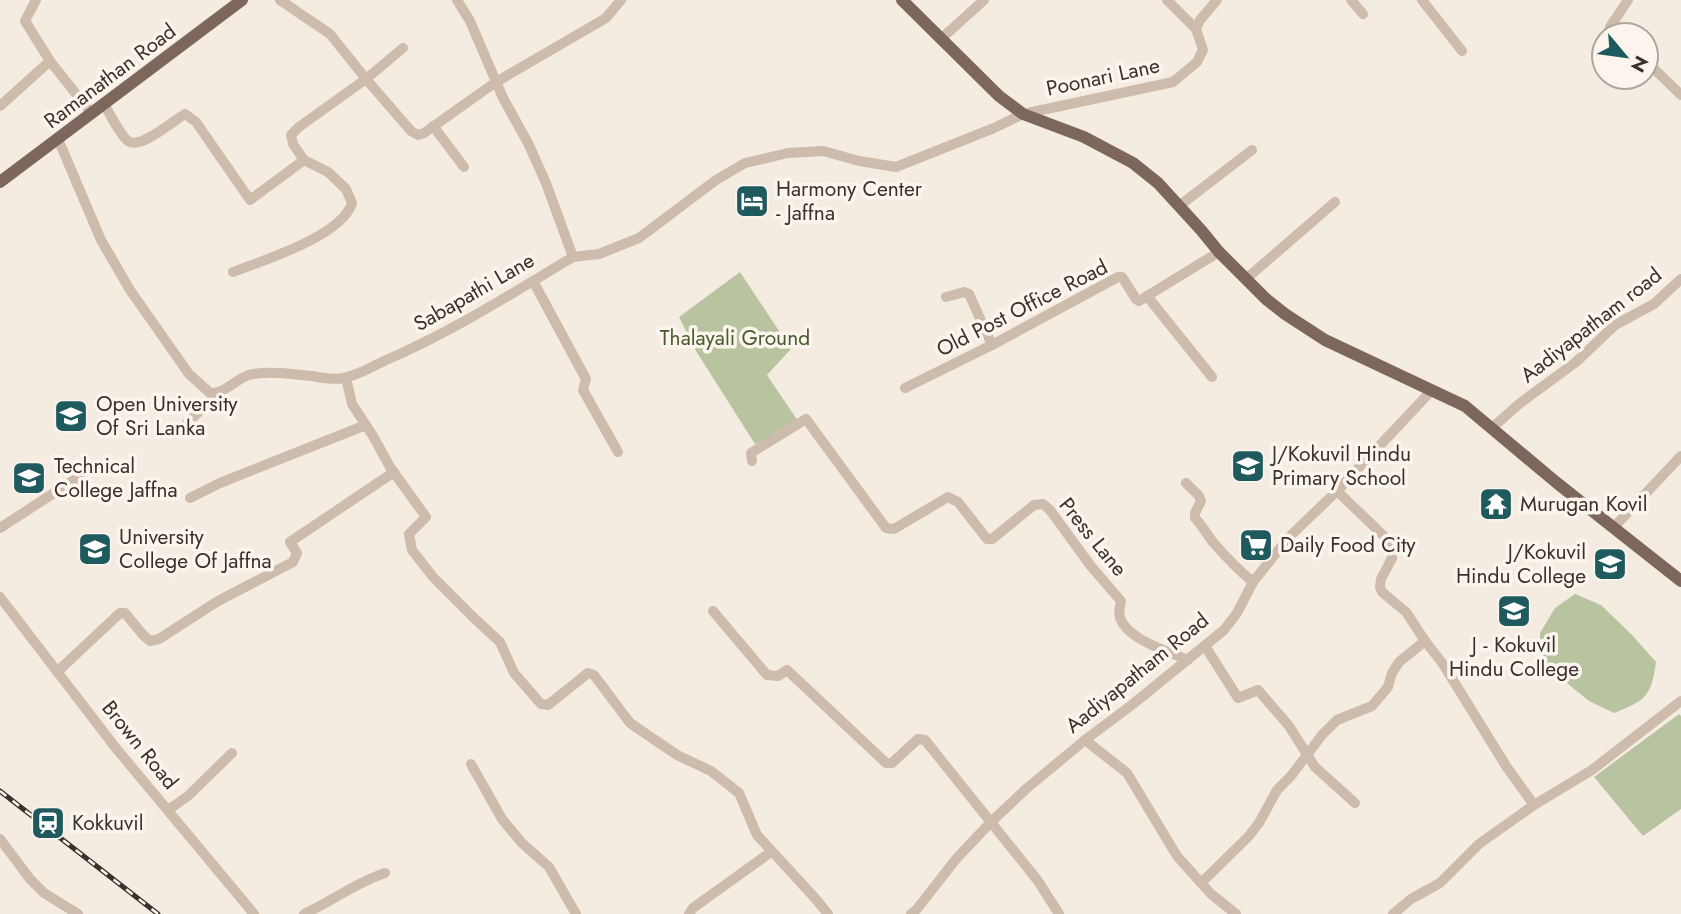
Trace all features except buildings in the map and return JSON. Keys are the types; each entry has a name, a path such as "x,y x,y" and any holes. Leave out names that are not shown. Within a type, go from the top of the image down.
{"main road":[{"name":"Ramanathan Road","path":"0,182 242,0"},
{"path":"902,0 999,96 1023,114 1084,137 1133,163 1158,183 1219,252 1266,299 1325,340 1465,406 1681,582"}],"street":[{"path":"36,0 25,21 50,61 92,114"},
{"path":"280,0 330,34 411,131 418,135 496,82 606,18 621,0"},
{"path":"457,0 470,21 496,82 528,143 573,257"},
{"path":"942,38 984,0"},
{"path":"1167,0 1196,29 1217,0"},
{"path":"1350,0 1363,14"},
{"path":"1422,0 1462,51"},
{"path":"1615,21 1628,0"},
{"name":"Poonari Lane","path":"1023,114 1173,82 1197,62 1203,50 1196,29"},
{"path":"233,272 315,239 343,220 350,211 352,204 346,189 328,172 304,160 293,144 291,135 403,48"},
{"path":"0,106 50,61"},
{"path":"1660,75 1681,95"},
{"path":"104,104 126,141 134,144 143,142 184,114 196,122 250,200 304,160"},
{"name":"Sabapathi Lane","path":"176,434 216,393 248,374 280,373 329,379 346,378 419,346 573,257 599,254 639,238 716,180 745,163 788,153 822,151 896,167 1023,114"},
{"path":"433,126 464,167"},
{"path":"58,139 101,240 130,290 189,374 210,393 216,393"},
{"path":"1179,206 1252,150"},
{"path":"1246,279 1335,202"},
{"path":"1212,377 1147,296 1219,252"},
{"name":"Old Post Office Road","path":"905,388 1118,277 1122,277 1139,301 1147,296"},
{"name":"Aadiyapatham road","path":"1492,428 1576,362 1615,325 1654,304 1681,279"},
{"path":"533,281 586,379 583,390 618,452"},
{"path":"946,297 964,292 970,294 992,345"},
{"path":"346,378 352,404 394,472 426,517 409,534 412,550 433,577 500,642 514,673 541,704 548,705 588,673 594,676 630,723 677,755 711,771 740,793 757,835 828,914"},
{"name":"Aadiyapatham Road","path":"911,914 956,859 1026,789 1224,630 1254,582 1288,538 1337,491 1432,390"},
{"name":"Press Lane","path":"752,461 751,453 806,419 886,528 894,529 948,497 958,502 987,539 992,539 1034,505 1043,504 1121,601 1119,615 1125,627 1145,642 1188,660"},
{"path":"190,498 219,483 366,425"},
{"path":"1613,528 1681,456"},
{"path":"57,672 120,613 125,613 150,641 159,639 218,601 293,562 297,553 290,542 394,472"},
{"path":"0,528 80,476"},
{"path":"1186,483 1201,501 1195,518 1238,570 1254,582"},
{"path":"1337,491 1387,539 1392,558 1381,579 1382,592 1406,612 1534,805"},
{"name":"Brown Road","path":"0,597 115,747 254,914"},
{"path":"713,611 767,674 778,676 787,670 886,763 892,763 918,740 925,740 1038,881 1059,914"},
{"path":"1201,884 1248,837 1277,790 1322,735 1337,720 1372,706 1388,687 1399,662 1425,641"},
{"path":"1205,646 1238,698 1258,690 1289,726 1315,767 1355,803"},
{"path":"1393,914 1411,899 1440,883 1479,844 1534,805 1592,770 1681,701"},
{"path":"1085,740 1127,773 1177,856 1211,894 1236,914"},
{"path":"168,810 188,796 232,753"},
{"path":"471,764 502,819 522,843 549,867 576,914"},
{"path":"0,839 44,893 78,914"},
{"path":"689,914 693,908 771,852"},
{"path":"304,914 374,876 385,873"}],"green space":[{"name":"Thalayali Ground","path":"740,272 791,349 767,375 800,424 755,444 696,351 679,317"},
{"path":"1575,594 1601,605 1656,662 1652,683 1645,696 1614,713 1589,701 1541,657 1540,633 1555,608"},
{"path":"1679,714 1681,809 1643,836 1594,777"}],"railway":[{"path":"0,791 158,914"}],"place":[{"name":"Harmony Center - Jaffna","path":"752,201"},
{"name":"Open University Of Sri Lanka","path":"71,416"},
{"name":"J/Kokuvil Hindu Primary School","path":"1248,466"},
{"name":"Technical College Jaffna","path":"29,478"},
{"name":"Murugan Kovil","path":"1496,504"},
{"name":"Daily Food City","path":"1256,545"},
{"name":"University College Of Jaffna","path":"95,549"},
{"name":"J/Kokuvil Hindu College","path":"1610,564"},
{"name":"J - Kokuvil Hindu College","path":"1514,611"},
{"name":"Kokkuvil","path":"48,823"}]}
